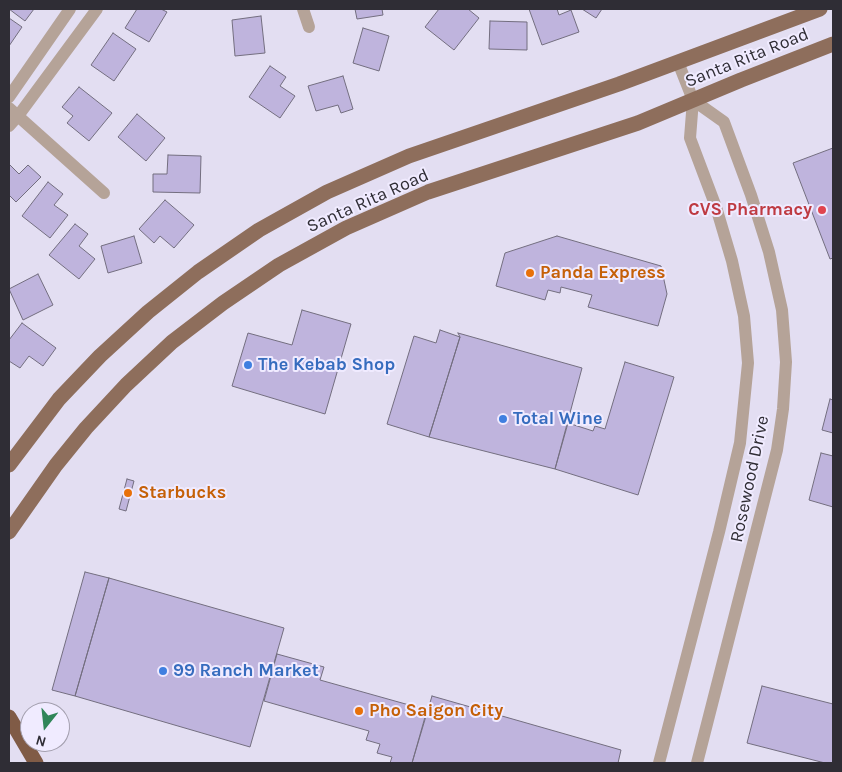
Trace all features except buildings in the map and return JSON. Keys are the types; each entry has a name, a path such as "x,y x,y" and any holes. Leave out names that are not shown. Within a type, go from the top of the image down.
{"highway":[{"path":"9,716 36,763"}],"main road":[{"name":"Santa Rita Road","path":"9,465 59,400 100,356 148,312 191,278 259,230 327,192 410,156 678,62 820,9"},
{"name":"Santa Rita Road","path":"9,532 56,465 86,428 126,386 172,342 223,303 279,265 346,228 428,192 638,123 833,44"}],"street":[{"path":"9,96 70,9"},
{"path":"9,126 13,112 98,9"},
{"path":"303,9 309,27"},
{"name":"Rosewood Drive","path":"659,763 740,443 748,363 744,316 732,261 716,207 690,138 693,100 678,62"},
{"name":"Rosewood Drive","path":"693,100 724,122 751,195 769,252 782,310 786,362 783,410 777,450 698,763"},
{"path":"13,112 104,193"}],"place":[{"name":"CVS Pharmacy","path":"822,210"},
{"name":"Panda Express","path":"530,273"},
{"name":"The Kebab Shop","path":"248,365"},
{"name":"Total Wine","path":"503,419"},
{"name":"Starbucks","path":"128,493"},
{"name":"99 Ranch Market","path":"163,671"},
{"name":"Pho Saigon City","path":"359,711"}]}
